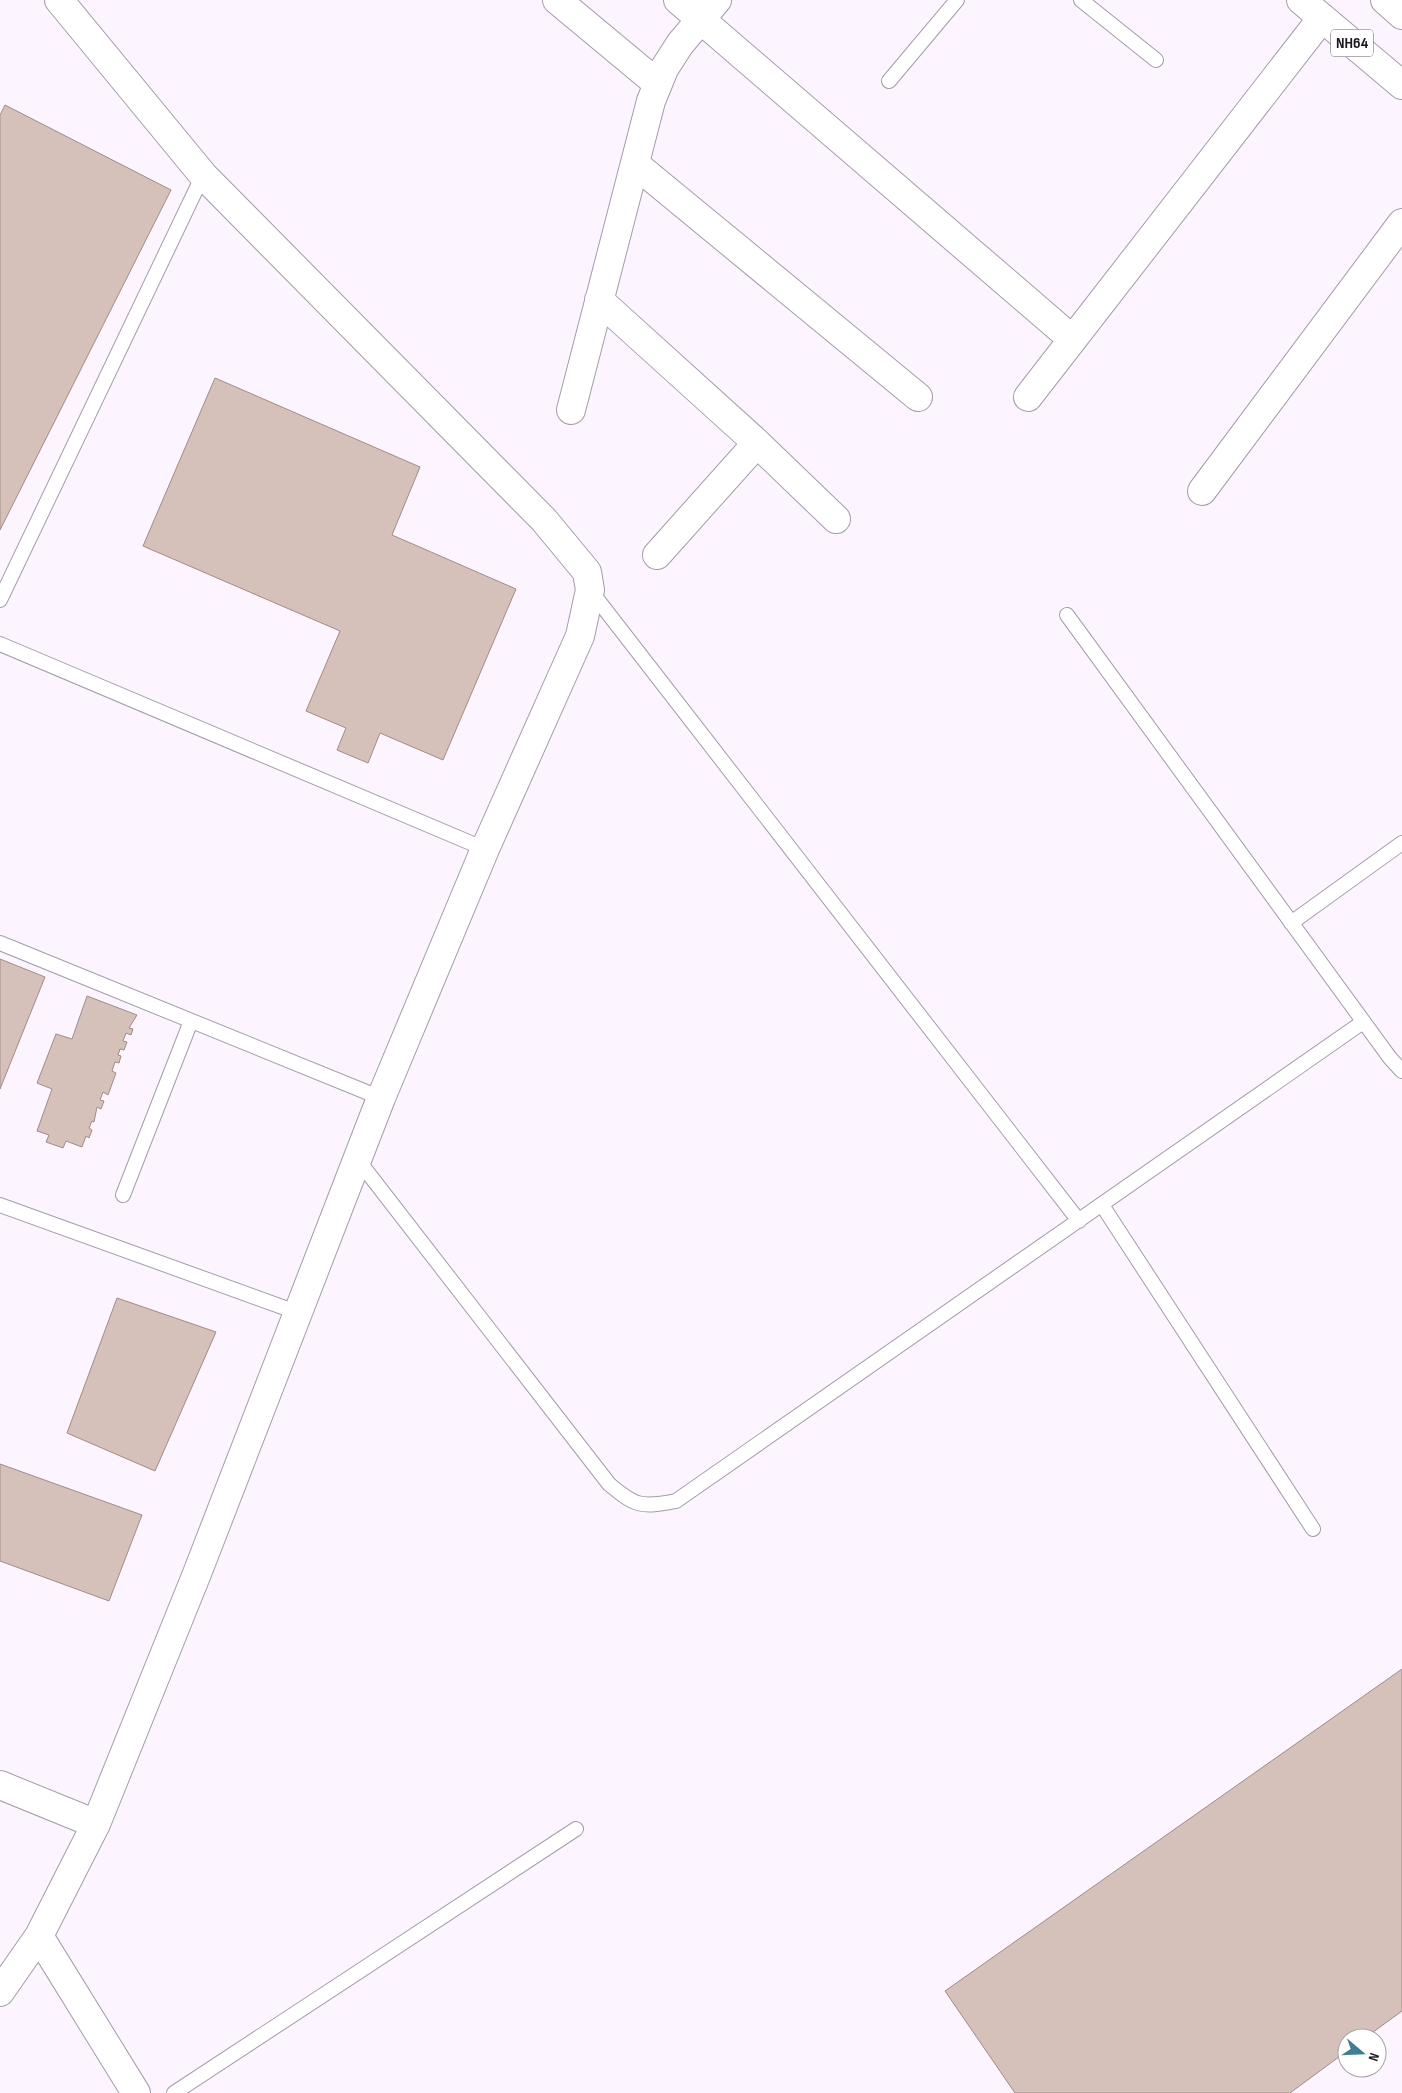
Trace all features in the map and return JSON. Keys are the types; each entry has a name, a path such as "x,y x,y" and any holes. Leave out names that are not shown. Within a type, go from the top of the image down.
{"main road":[{"path":"0,1992 38,1936 96,1824 198,1571 381,1098 485,849 580,636 590,590 586,572 544,520 204,175 59,0"},
{"path":"557,0 658,84"},
{"path":"678,0 709,10 1072,339"},
{"name":"NH64","path":"1301,0 1402,85"},
{"path":"1385,0 1402,15"},
{"path":"571,410 651,101 664,69 680,44 709,10"},
{"path":"1028,397 1322,18"},
{"path":"635,164 918,398"},
{"path":"1202,491 1402,223"},
{"path":"599,300 756,443 836,519"},
{"path":"657,555 756,443"},
{"path":"0,1786 96,1824"},
{"path":"38,1936 136,2093"}],"lane":[{"path":"889,81 957,0"},
{"path":"1081,0 1156,60"},
{"path":"0,600 204,175"},
{"path":"590,590 1078,1221"},
{"path":"1067,615 1291,923 1402,1071"},
{"path":"0,644 485,849"},
{"path":"1291,923 1402,843"},
{"path":"0,943 381,1098"},
{"path":"123,1195 191,1021"},
{"path":"358,1160 609,1484 628,1501 650,1506 676,1501 1364,1022"},
{"path":"0,1205 299,1313"},
{"path":"1102,1205 1313,1529"},
{"path":"174,2093 576,1828"}],"building":[{"path":"5,105 171,190 0,530 0,115"},
{"path":"215,378 420,467 392,535 516,589 443,760 380,733 368,763 337,750 346,728 306,711 340,631 143,546"},
{"path":"0,959 45,977 0,1089"},
{"path":"87,996 137,1015 129,1028 133,1029 131,1035 126,1033 123,1041 127,1042 124,1050 120,1049 118,1055 121,1056 119,1063 115,1062 112,1071 116,1073 108,1095 103,1092 100,1100 104,1101 101,1109 97,1107 94,1122 92,1121 89,1128 92,1130 89,1138 86,1136 82,1147 66,1141 63,1148 46,1142 49,1135 37,1131 52,1089 37,1083 56,1034 72,1039"},
{"path":"117,1298 216,1332 155,1471 67,1433"},
{"path":"0,1464 142,1515 109,1601 0,1561"},
{"path":"1402,1669 1402,2011 1379,2028 1337,2028 1337,2058 1290,2093 1015,2093 945,1991"}]}
